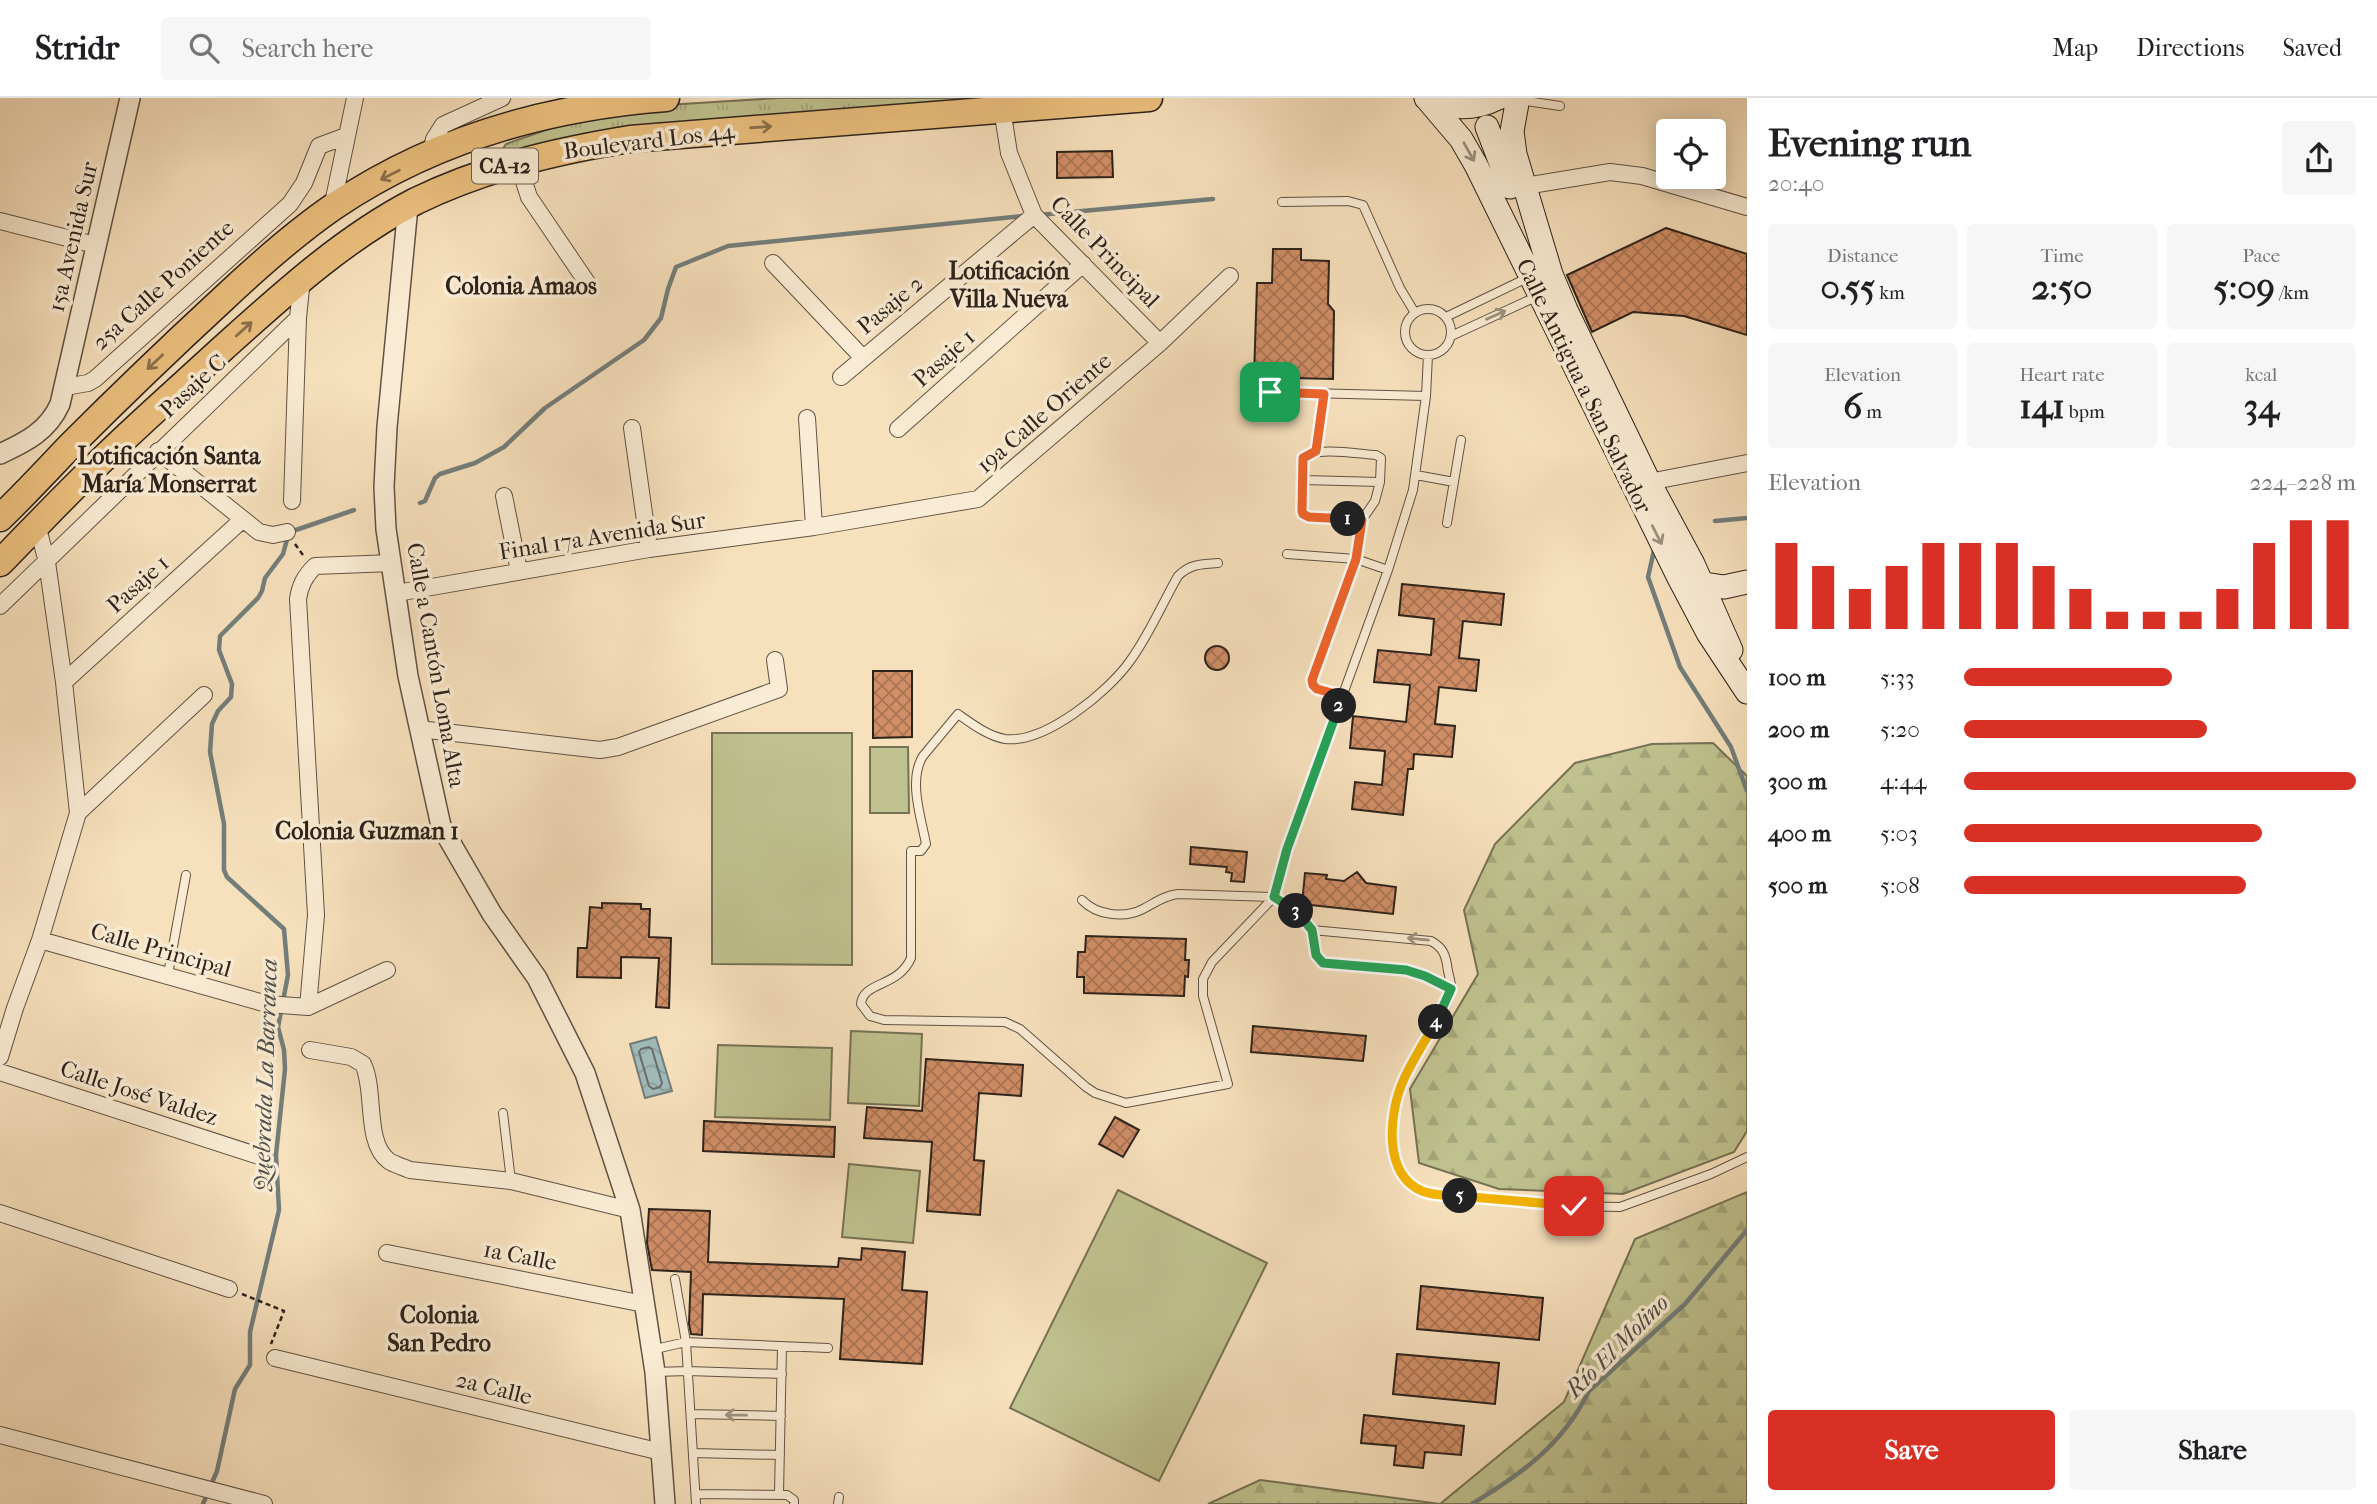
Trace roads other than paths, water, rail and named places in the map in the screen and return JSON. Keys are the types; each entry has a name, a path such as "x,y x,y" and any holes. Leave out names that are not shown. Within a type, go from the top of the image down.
{"highway":[{"name":"Boulevard Los 44","path":"0,518 149,367 245,279 332,208 370,185 468,138 582,107 666,98"},
{"name":"Boulevard Los 44","path":"0,562 105,457 302,278 363,233 413,203 493,169 570,149 630,139 1149,98"},
{"path":"518,163 497,160 494,152 497,145 564,120 582,107"},
{"path":"413,203 431,184 480,161 482,146 468,138"},
{"path":"22,497 37,525"}],"main road":[{"path":"1426,98 1459,107 1511,99"},
{"name":"Calle Antigua a San Salvador","path":"1426,98 1461,139 1540,282 1731,650 1742,684"},
{"name":"Calle Antigua a San Salvador","path":"1511,99 1515,154 1525,186 1540,282 1566,310 1691,575"},
{"path":"1487,127 1538,256 1540,282"},
{"path":"1691,575 1747,570"},
{"path":"1691,575 1724,587 1747,582"}],"street":[{"name":"15a Avenida Sur","path":"65,387 130,98"},
{"path":"332,208 355,98"},
{"path":"431,154 434,139 443,125 502,98"},
{"name":"Calle Principal","path":"1002,109 1009,153 1034,215 1160,343"},
{"name":"25a Calle Poniente","path":"65,387 95,379 290,204 304,183 319,146 346,136"},
{"path":"518,163 529,197 588,284"},
{"path":"1525,186 1610,172 1642,176 1747,206"},
{"name":"Calle a Cantón Loma Alta","path":"413,203 387,427 384,487 386,529 408,676 441,826 492,914 537,978 585,1073 630,1210 655,1372 665,1504"},
{"name":"Pasaje 2","path":"841,377 1034,215"},
{"path":"0,221 95,245"},
{"path":"773,263 863,358"},
{"name":"Pasaje 1","path":"898,429 1083,264"},
{"name":"19a Calle Oriente","path":"814,527 978,499 1160,343 1230,276"},
{"path":"292,501 298,318 302,278"},
{"name":"Pasaje C","path":"0,606 298,318"},
{"path":"0,454 38,434 47,426 54,416 65,387"},
{"path":"807,418 814,527"},
{"path":"632,428 649,549"},
{"path":"158,451 259,533 287,532"},
{"path":"1649,482 1747,463"},
{"path":"504,496 519,571"},
{"name":"Pasaje 1","path":"64,682 242,520"},
{"path":"0,1057 7,1006 40,940 78,813 64,682 47,562 37,525"},
{"name":"Final 17a Avenida Sur","path":"397,593 649,549 814,527"},
{"path":"308,1007 316,915 298,599 304,578 315,566 392,563"},
{"path":"419,729 584,750 618,747 779,690 775,660"},
{"path":"78,813 204,695"},
{"name":"Calle Principal","path":"40,940 267,1004 308,1007 387,971"},
{"path":"310,1050 351,1057 363,1064 375,1137 381,1153 388,1160 410,1170 511,1181 630,1210"},
{"name":"Calle José Valdez","path":"0,1072 265,1158"},
{"path":"0,1213 229,1289"},
{"name":"1a Calle","path":"387,1253 644,1304"},
{"name":"2a Calle","path":"275,1358 661,1452"},
{"path":"0,1435 264,1504"}],"lane":[{"path":"1511,99 1560,106"},
{"path":"1282,202 1348,201 1363,205 1400,288 1415,313"},
{"path":"1446,317 1540,282"},
{"path":"1451,335 1446,317 1428,309 1415,313 1407,322 1405,335 1415,351 1434,354 1445,347 1451,335 1540,282"},
{"path":"1218,563 1194,565 1184,569 1128,664 1088,704 1059,725 1031,737 1006,739 985,732 958,714 923,755 919,762 916,785 926,844 922,851 911,851 911,958 903,971 892,980 867,990 861,1004 870,1016 884,1020 994,1020 1012,1024 1086,1087 1095,1093 1126,1103 1228,1084 1202,984 1212,962 1274,897 1287,849 1388,570 1413,491 1426,396 1427,355"},
{"path":"1270,392 1426,396"},
{"path":"1316,451 1324,394"},
{"path":"1447,523 1461,440"},
{"path":"1343,696 1317,689 1312,680 1356,559 1362,520 1375,501 1380,482 1381,458 1376,454 1316,451 1303,458 1302,511 1305,516 1362,520"},
{"path":"1416,475 1454,482"},
{"path":"1303,480 1380,482"},
{"path":"1287,554 1356,559 1388,570"},
{"path":"168,974 186,874"},
{"path":"1082,900 1090,909 1102,914 1140,911 1164,896 1178,894 1274,897 1299,913 1312,930 1316,955 1323,963 1406,970 1451,989"},
{"path":"1312,930 1430,941 1439,946 1446,956 1451,989 1442,1012 1403,1081 1394,1109 1395,1159 1400,1172 1421,1191 1436,1195 1620,1207 1711,1174 1747,1157"},
{"path":"503,1113 511,1181"},
{"path":"676,1279 686,1342 696,1504"},
{"path":"652,1350 686,1342 828,1348"},
{"path":"779,1494 782,1346"},
{"path":"655,1372 782,1374"},
{"path":"691,1414 780,1416"},
{"path":"693,1453 780,1455"},
{"path":"696,1494 779,1494 792,1497 794,1504"}],"water":[{"path":"656,1037 672,1091 645,1098 630,1044"}],"waterway":[{"path":"1039,215 1213,199"},
{"path":"420,503 425,501 435,478 440,474 475,463 504,447 545,408 644,340 661,318 676,267 728,246 1023,216"},
{"name":"Quebrada La Barranca","path":"203,1504 217,1471 235,1389 250,1365 250,1332 279,1210 276,1155 285,1069 284,1050 278,1027 288,975 284,929 227,877 224,870 224,824 210,752 212,724 218,711 231,697 232,684 219,650 220,636 258,598 265,578 283,554 288,536 293,531 354,510"},
{"name":"Río El Molino","path":"1715,521 1747,518"},
{"name":"Río El Molino","path":"1655,546 1648,577 1680,667 1731,747 1747,791"},
{"name":"Río El Molino","path":"1472,1504 1540,1456 1567,1427 1589,1391 1685,1304 1747,1230"}],"district":[{"name":"Lotificación Villa Nueva","path":"1009,285"},
{"name":"Colonia Amaos","path":"521,286"},
{"name":"Lotificación Santa María Monserrat","path":"169,470"},
{"name":"Colonia Guzman 1","path":"367,831"},
{"name":"Colonia San Pedro","path":"439,1329"}]}
